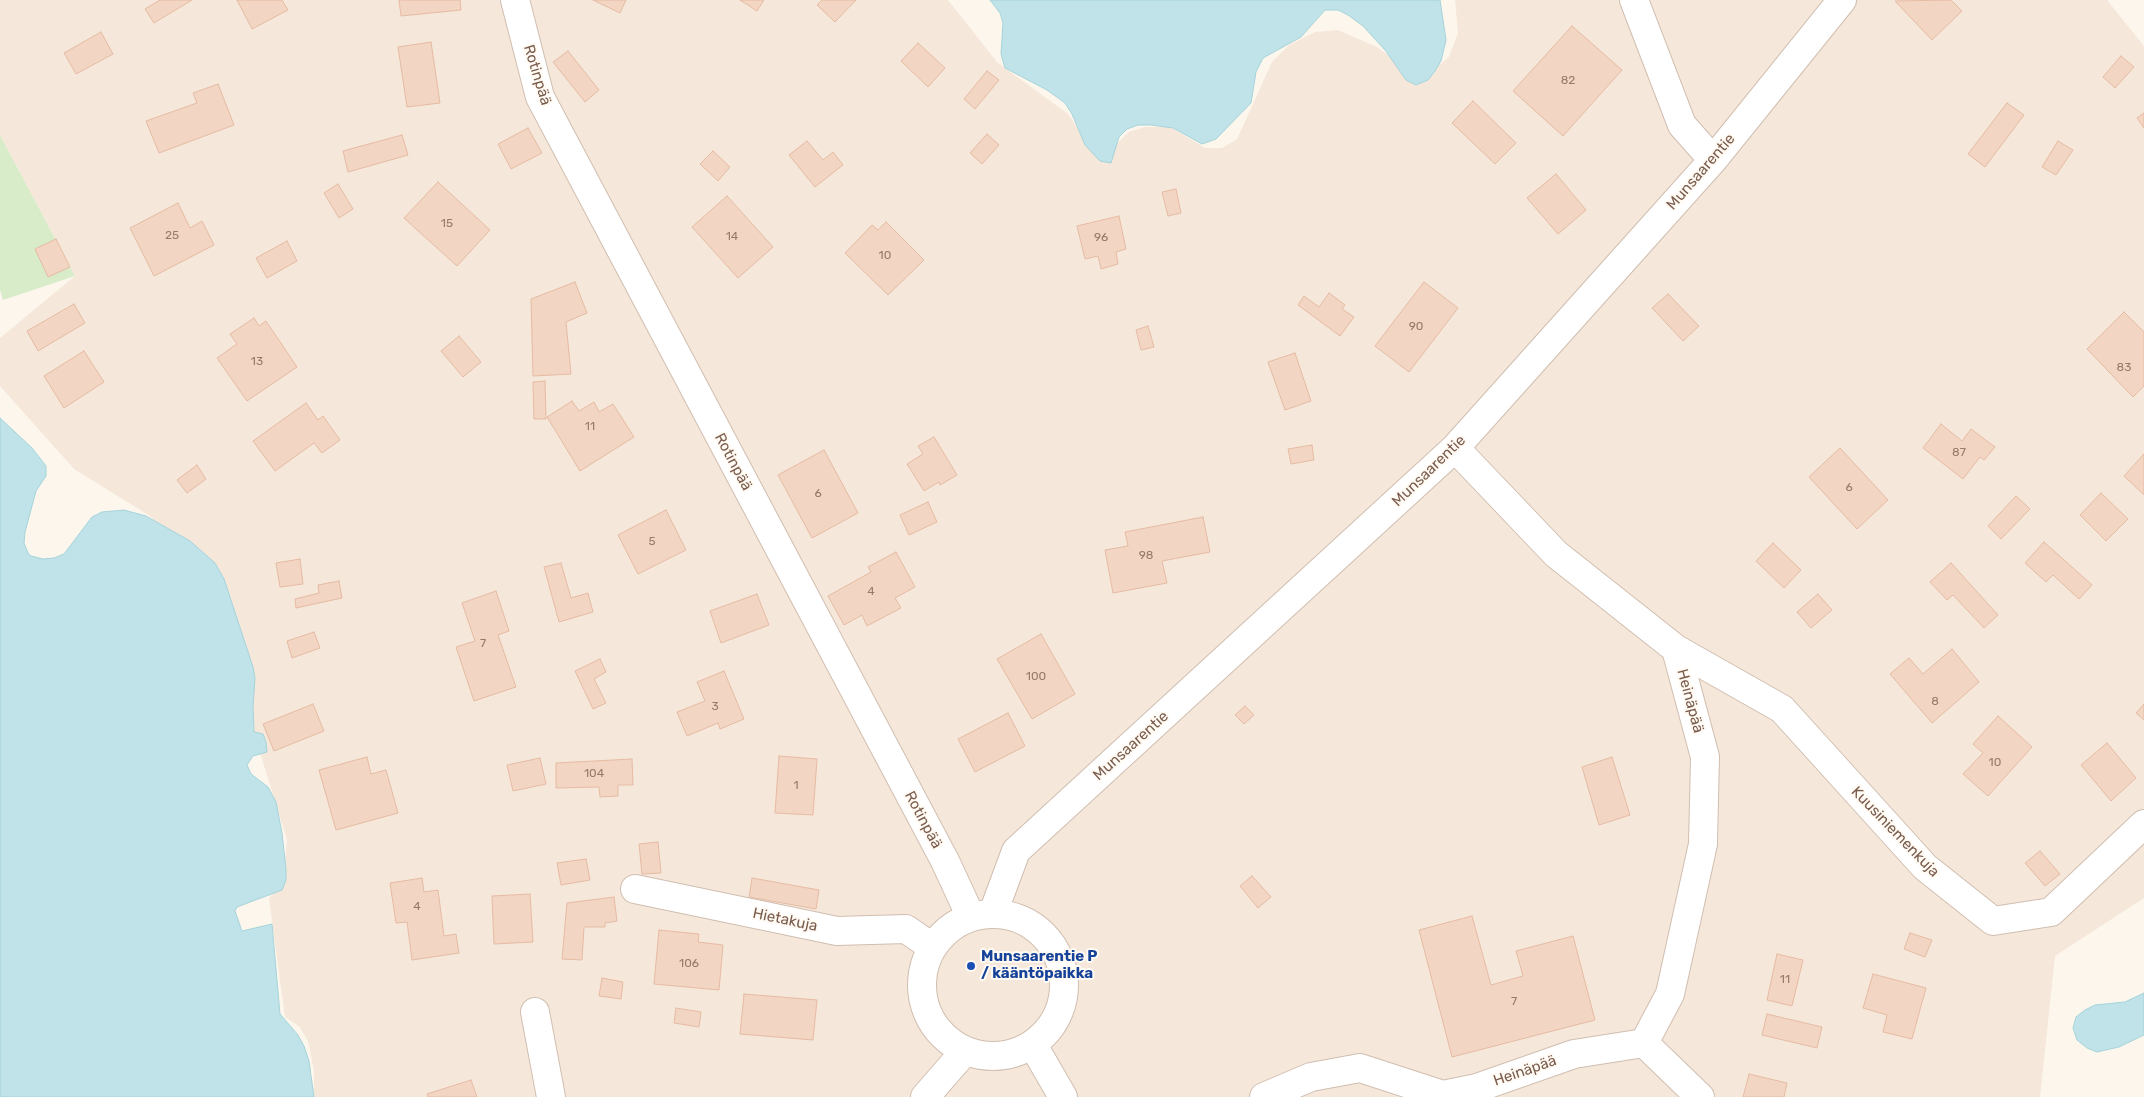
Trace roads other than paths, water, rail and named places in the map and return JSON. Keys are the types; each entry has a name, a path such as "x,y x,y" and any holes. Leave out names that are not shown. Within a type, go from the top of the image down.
{"street":[{"name":"Rotinpää","path":"516,0 540,97 945,861 982,915"},
{"path":"1634,0 1682,125 1713,160"},
{"name":"Munsaarentie","path":"982,915 1016,851 1455,448 1713,160 1842,0"},
{"name":"Heinäpää","path":"1264,1097 1311,1077 1360,1068 1443,1095 1477,1088 1574,1054 1644,1043 1670,994 1702,844 1705,757 1676,649 1556,554 1455,448"},
{"name":"Kuusiniemenkuja","path":"1676,649 1782,709 1925,867 1993,921 2051,912 2144,824"},
{"name":"Hietakuja","path":"635,890 838,931 906,929 932,947"},
{"path":"982,915 1016,917 1036,927 1052,944 1062,964 1065,986 1061,1009 1050,1029 1033,1045 1012,1055 988,1057 965,1051 944,1038 929,1018 922,994 923,970 932,947 949,929 982,915"},
{"path":"535,1012 551,1097"},
{"path":"1644,1043 1700,1097"},
{"path":"1033,1045 1063,1097"},
{"path":"925,1097 965,1051"}],"water":[{"path":"990,0 1440,0 1446,40 1441,61 1435,71 1428,80 1416,85 1406,80 1385,50 1363,26 1338,10 1325,10 1301,37 1263,58 1256,72 1251,103 1216,139 1202,144 1173,128 1138,125 1127,129 1119,137 1111,163 1100,161 1085,145 1072,114 1065,103 1047,90 1005,68 1001,54 1003,23 1000,13"},
{"path":"0,418 32,448 46,466 46,476 36,491 25,532 24,543 31,556 43,559 54,558 64,554 92,517 102,512 124,510 146,516 190,541 215,563 224,579 253,667 255,678 254,732 263,734 266,742 267,752 253,756 247,765 251,774 268,787 276,802 286,869 286,880 282,890 237,907 235,911 242,931 272,924 280,1014 298,1035 304,1046 309,1061 314,1097 0,1097"},
{"path":"2144,993 2144,1035 2119,1047 2097,1052 2087,1048 2077,1040 2073,1028 2076,1017 2085,1010 2095,1005 2125,1002"}],"place":[{"name":"Munsaarentie P / kääntöpaikka","path":"971,966"}]}
